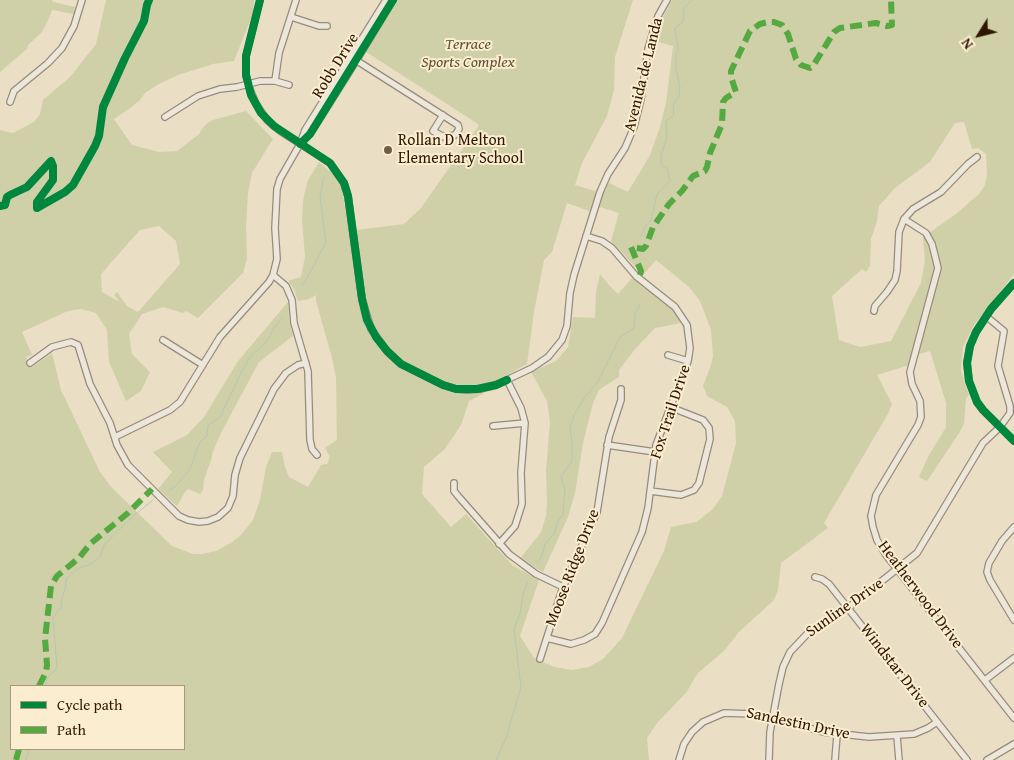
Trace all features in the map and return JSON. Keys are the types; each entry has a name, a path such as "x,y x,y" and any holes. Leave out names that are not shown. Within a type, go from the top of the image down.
{"street":[{"path":"10,102 14,91 48,63 62,48 74,26 82,0"},
{"path":"248,85 246,56 260,0"},
{"path":"275,81 279,53 296,0"},
{"name":"Robb Drive","path":"300,144 305,130 386,0"},
{"name":"Robb Drive","path":"115,437 174,407 182,398 220,337 263,290 273,275 277,254 274,228 278,184 284,170 300,144 310,134 393,0"},
{"name":"Avenida de Landa","path":"248,85 256,104 267,120 280,131 330,163 340,174 348,196 364,310 371,329 387,351 408,368 434,381 456,389 488,388 536,366 548,357 562,340 567,326 571,284 604,182 625,148 634,127 641,99 648,49 658,16 667,0"},
{"path":"291,17 319,26 327,26"},
{"path":"350,57 443,115 458,125 459,129 455,135 444,137 433,131 443,115"},
{"path":"165,116 202,94 260,81 275,81 289,85"},
{"path":"874,311 875,306 895,280 899,232 904,219 913,209 941,192 977,157"},
{"name":"Heatherwood Drive","path":"904,219 926,233 932,244 938,268 910,372 912,384 920,401 921,417 876,495 872,511 873,528 877,540 898,569 1014,718"},
{"name":"Fox Trail Drive","path":"546,638 571,644 584,640 594,634 602,623 642,532 655,452 688,361 690,348 689,333 684,318 676,306 636,276 612,248 602,241 586,236"},
{"path":"273,275 284,283 290,293 293,304 294,323 309,376 310,440 316,455"},
{"path":"987,317 991,309 1014,283"},
{"path":"1014,288 976,332 968,355 967,373 977,402 1014,441"},
{"path":"987,317 1004,331 998,366 1011,409 1008,417 1000,427"},
{"path":"163,340 203,365"},
{"path":"30,363 50,348 68,343 76,344 80,350 90,384 110,423 128,465 179,516 188,520 204,522 221,514 232,500 236,469 242,452 274,389 286,373 298,365 306,363"},
{"path":"668,355 688,361"},
{"path":"500,544 515,526 520,512 525,423 521,408 507,380"},
{"name":"Moose Ridge Drive","path":"540,659 563,587 597,512 607,446 621,400 621,389"},
{"path":"650,491 681,495 690,492 699,483 710,436 706,424 700,418 670,407"},
{"path":"493,426 525,423"},
{"name":"Sunline Drive","path":"769,760 770,732 780,676 790,652 808,633 848,608 911,559 922,546 983,443 1000,427"},
{"path":"607,446 655,452"},
{"path":"454,483 454,491 517,562 563,587"},
{"path":"1014,527 1005,536 989,563 987,572 1014,620"},
{"name":"Windstar Drive","path":"815,577 822,579 828,584 848,608 967,760"},
{"path":"985,680 1014,658"},
{"name":"Sandestin Drive","path":"679,760 684,744 692,732 710,718 731,712 773,718 808,729 869,737 907,736 922,732 937,722"},
{"path":"835,760 837,734"},
{"path":"897,736 899,760"},
{"path":"987,760 1014,744"}],"green space":[{"path":"0,0 52,0 53,2 75,7 74,14 52,10 41,33 28,45 27,49 0,72"},
{"name":"Terrace Sports Complex","path":"106,0 254,0 253,13 234,61 213,64 178,75 159,84 114,119 132,145 159,152 177,151 198,135 206,124 213,120 246,111 273,139 252,173 248,193 246,225 247,259 243,273 198,318 186,311 183,313 163,307 142,314 129,334 132,354 150,372 141,391 126,401 109,362 107,330 96,313 81,309 68,311 22,332 32,355 26,357 32,367 52,353 61,390 100,472 111,487 172,546 193,554 216,551 231,543 241,535 253,520 260,500 266,467 272,452 282,452 289,477 308,487 321,465 327,464 330,457 325,448 337,440 336,378 316,295 309,299 298,301 294,289 288,281 301,277 305,256 302,220 303,201 307,182 319,162 333,174 342,188 349,231 404,224 421,208 478,127 478,124 363,50 395,0 633,0 615,57 614,90 607,116 582,163 575,185 595,191 609,183 628,192 650,155 666,103 673,46 655,41 662,19 672,0 1014,0 1014,274 974,325 963,347 961,370 969,395 966,398 964,424 927,481 919,477 929,455 946,427 946,403 930,351 919,354 916,363 877,375 892,404 824,523 828,528 781,563 778,590 774,600 739,632 724,651 698,673 686,693 658,722 647,738 649,760 0,760 0,130 13,133 34,122 40,114 43,100 70,77 96,44","holes":["964,122 972,149 978,148 986,154 987,173 985,185 979,194 956,214 923,237 925,261 921,283 891,341 860,347 839,340 832,296 862,269 866,272 870,266 871,239 877,221 879,206 895,188 930,162 955,123","567,203 589,211 600,207 619,213 611,241 643,275 656,260 689,287 700,301 711,330 713,356 703,386 707,396 727,407 735,421 736,443 722,496 712,510 696,522 671,527 664,551 622,638 603,659 589,667 572,670 554,667 534,658 520,636 539,580 512,565 466,514 451,527 422,494 424,467 445,449 461,425 469,401 483,394 485,384 496,381 527,364 544,260 552,252","159,226 176,241 180,264 138,312 127,306 117,292 114,295 120,302 102,292 101,274 140,230"]},
{"path":"600,274 618,294 632,278 672,309 681,323 655,328 619,370 619,377 599,390 593,403 583,443 575,493 568,517 543,572 520,559 541,532 546,516 547,502 546,471 550,422 547,401 531,372 556,361 568,347 573,317 595,318 596,292"},
{"path":"288,302 293,336 259,362 221,433 212,454 203,490 200,494 188,489 177,506 158,489 172,472 153,452 187,435 204,417 238,361"}],"waterway":[{"path":"640,237 644,228 651,220 658,193 670,181 667,167 662,166 661,156 667,136 666,121 674,115 673,105 679,96 680,87 676,69 678,49 675,28 683,22 684,8 692,0"},
{"path":"302,284 304,284 326,242 320,197 324,176"},
{"path":"537,563 542,556 545,544 554,534 558,521 563,514 565,489 561,477 572,461 570,427 574,415 585,397 597,383 620,337 634,328 635,313 640,305"},
{"path":"169,490 176,486 190,469 200,442 207,436 208,425 220,417 251,356 267,341 283,317"},
{"path":"45,685 48,677 57,668 53,618 62,606 61,601 66,579 79,568 91,564 100,557 104,545 131,518 153,500"},
{"path":"496,760 506,738 521,687 514,629 528,582"},
{"path":"26,760 29,750"}],"marked path":[{"path":"640,275 641,271 631,247 643,249 646,246 653,227 669,204 693,176 705,171 722,124 723,102 736,92 731,71 750,31 760,24 768,22 782,25 788,34 796,59 801,65 810,68 834,32 840,28 876,23 887,26 892,25 891,0"},
{"path":"40,685 46,672 47,665 45,639 51,586 57,576 79,558 90,544 128,513 152,489"},
{"path":"16,760 19,750"}],"cycle path":[{"path":"0,206 5,205 7,197 27,187 51,161 53,180 37,202 37,208 65,192 73,185 95,146 99,136 103,107 144,21 149,0"},
{"path":"260,0 246,56 246,75 251,95 261,113 274,126 330,163 344,183 348,196 362,299 367,320 376,337 401,364 443,385 456,389 477,389 496,385 507,380"},
{"path":"300,144 310,134 393,0"},
{"path":"1014,283 991,309 976,332 970,346 967,363 969,381 977,402 1014,441"}],"place":[{"name":"Rollan D Melton Elementary School","path":"388,150"}]}
